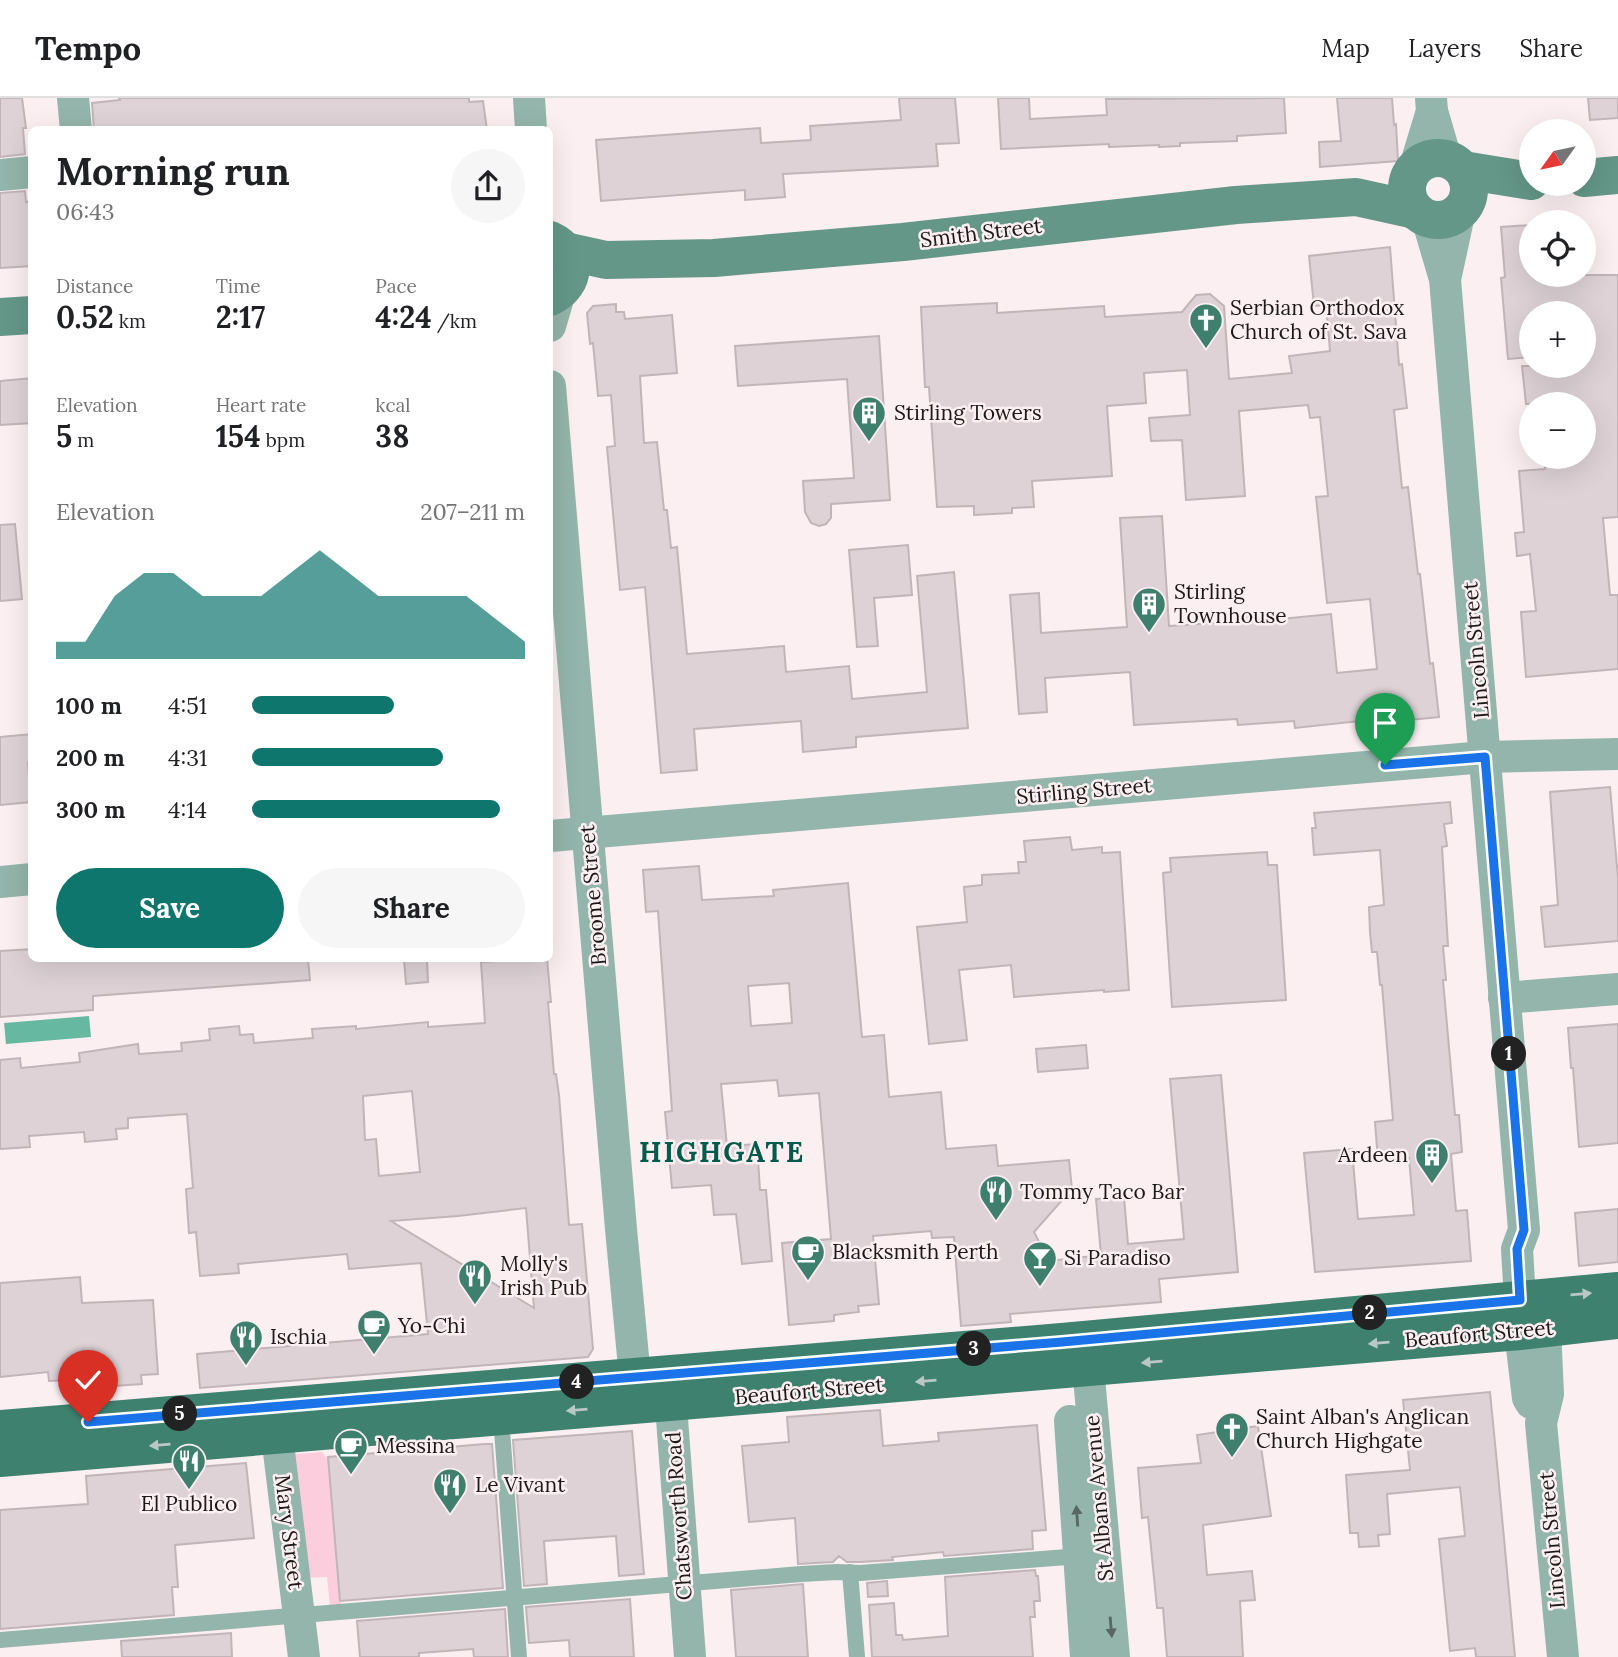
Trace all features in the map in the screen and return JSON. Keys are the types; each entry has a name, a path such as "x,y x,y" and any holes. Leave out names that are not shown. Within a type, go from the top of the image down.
{"main road":[{"name":"Beaufort Street","path":"1531,1314 1618,1291"},
{"name":"Beaufort Street","path":"0,1458 275,1421 1075,1355 1531,1314 1618,1320"},
{"name":"Beaufort Street","path":"0,1429 500,1417 653,1390"}],"street":[{"path":"73,98 76,126"},
{"path":"529,98 531,126"},
{"name":"Lincoln Street","path":"1431,105 1524,1230 1517,1249 1548,1394 1541,1423 1563,1657"},
{"path":"0,175 28,172"},
{"path":"1596,177 1618,176"},
{"name":"Smith Street","path":"557,280 606,260 714,258 876,244 1157,212 1519,182"},
{"path":"0,317 28,316"},
{"name":"Broome Street","path":"553,421 588,833 653,1390"},
{"name":"Stirling Street","path":"553,836 1485,757 1618,754"},
{"path":"0,882 28,879"},
{"path":"1504,998 1618,989"},
{"name":"St Albans Avenue","path":"1075,1355 1080,1556 1086,1657"},
{"name":"St Albans Avenue","path":"1075,1355 1114,1657"},
{"name":"Chatsworth Road","path":"653,1390 684,1584 690,1657"},
{"name":"Mary Street","path":"275,1421 304,1657"}],"lane":[{"path":"500,1417 519,1657"},
{"path":"0,1640 684,1584 1080,1556"},
{"path":"850,1572 857,1657"}],"shaded area":[{"path":"89,1016 91,1037 6,1044 4,1023"},
{"path":"322,1452 329,1461 341,1606 330,1607 327,1577 301,1578 286,1455"}],"building":[{"path":"0,98 22,98 26,128 23,128 25,154 0,157"},
{"path":"119,98 469,98 469,102 483,101 486,126 94,126 92,103 120,100"},
{"path":"899,98 955,98 959,143 936,144 938,166 783,174 785,197 745,200 745,190 601,201 596,140 760,128 761,143 811,140 810,126 901,120"},
{"path":"998,98 1029,98 1030,119 1107,115 1106,99 1284,98 1286,133 1237,136 1237,141 1180,143 1180,146 1109,147 1109,144 1001,149"},
{"path":"1337,98 1392,98 1398,161 1320,167 1319,142 1341,141"},
{"path":"1588,98 1618,98 1618,118 1590,119"},
{"path":"25,191 28,202 28,266 0,268 0,193"},
{"path":"1519,226 1519,287 1596,287 1596,275 1618,275 1618,517 1603,518 1610,595 1618,595 1618,669 1526,677 1521,612 1536,611 1530,554 1517,556 1515,533 1524,532 1519,471 1596,469 1596,392 1525,392 1523,378 1596,378 1596,301 1519,301 1519,358 1508,359 1501,278 1505,277 1501,227"},
{"path":"1390,247 1399,365 1402,364 1407,408 1394,410 1402,488 1408,487 1439,717 1369,724 1369,720 1295,728 1294,721 1238,725 1237,719 1134,725 1130,672 1045,678 1047,712 1019,714 1010,595 1039,593 1041,633 1127,627 1120,518 1162,516 1169,626 1229,622 1229,615 1250,614 1251,622 1331,614 1337,673 1377,669 1370,599 1327,603 1316,497 1328,496 1320,417 1310,418 1308,405 1239,411 1245,496 1186,500 1182,440 1151,441 1149,418 1190,415 1187,370 1144,373 1146,403 1107,406 1112,476 1032,481 1034,507 1012,508 1012,513 974,515 974,506 937,507 929,387 925,387 921,307 997,303 997,313 1104,306 1105,317 1182,312 1196,295 1210,294 1224,306 1229,379 1292,373 1289,356 1330,351 1326,305 1314,306 1309,256"},
{"path":"616,304 616,312 624,312 625,319 672,315 677,373 640,376 644,443 657,442 671,548 677,547 687,654 784,646 786,672 849,666 852,699 927,692 917,576 954,572 968,728 856,737 856,747 803,752 801,721 694,729 697,770 661,773 645,587 620,590 607,447 615,446 611,395 598,396 587,313 593,306"},
{"name":"Stirling Towers","path":"879,336 890,500 831,504 831,518 826,524 819,526 811,523 805,512 803,481 854,478 847,379 738,386 735,346"},
{"path":"28,378 28,423 0,425 0,381"},
{"path":"15,524 22,599 0,601 0,525"},
{"path":"908,545 912,595 874,598 878,646 857,647 849,550"},
{"path":"28,734 28,802 0,805 0,737"},
{"path":"1610,787 1618,878 1618,941 1545,947 1541,907 1558,905 1550,792"},
{"path":"1450,802 1452,823 1444,824 1447,846 1442,847 1448,946 1443,946 1446,980 1443,980 1455,1115 1459,1115 1462,1152 1451,1154 1456,1211 1467,1210 1471,1261 1315,1272 1304,1153 1352,1149 1358,1219 1414,1215 1409,1158 1378,1161 1375,1122 1393,1120 1382,985 1377,952 1372,952 1370,932 1369,907 1384,905 1380,850 1314,855 1314,813"},
{"path":"1070,837 1072,850 1102,847 1102,853 1120,852 1129,990 1014,997 1011,965 959,970 967,1040 929,1044 917,927 967,922 964,887 982,885 982,875 1019,873 1018,862 1026,862 1024,841"},
{"path":"1267,852 1268,865 1277,865 1286,1000 1172,1007 1163,873 1171,872 1170,858"},
{"path":"699,866 702,900 774,896 773,890 848,883 862,1037 884,1035 889,1097 941,1092 946,1149 996,1145 998,1166 1069,1160 1072,1189 1034,1232 1049,1261 1101,1255 1096,1199 1124,1197 1128,1244 1184,1239 1170,1079 1221,1075 1238,1272 1159,1279 1161,1302 1010,1314 1011,1322 961,1326 954,1237 932,1238 931,1231 873,1236 879,1304 858,1306 859,1312 834,1315 834,1321 789,1325 782,1243 831,1239 819,1093 779,1096 777,1080 721,1084 727,1146 757,1144 760,1190 766,1190 772,1261 742,1264 736,1214 714,1215 711,1185 672,1188 665,1112 672,1111 658,911 646,912 643,870","holes":["789,983 792,1023 751,1026 748,986"]},
{"path":"28,949 28,962 308,962 310,980 93,996 93,1010 0,1017 0,951"},
{"path":"404,962 427,962 428,982 406,984"},
{"path":"481,962 547,962 551,1002 548,1002 554,1074 559,1095 569,1225 582,1224 593,1349 588,1357 200,1388 197,1354 428,1334 421,1263 349,1269 347,1254 238,1264 239,1273 200,1276 196,1232 189,1233 186,1189 193,1188 187,1114 128,1118 128,1128 116,1129 117,1139 85,1142 84,1132 29,1136 30,1147 0,1149 0,1060 20,1058 21,1068 80,1062 79,1053 138,1044 139,1054 182,1051 181,1043 210,1040 209,1029 239,1026 240,1035 253,1034 254,1043 313,1038 312,1029 356,1026 356,1029 428,1022 428,1027 485,1023","holes":["412,1091 420,1172 379,1176 376,1139 365,1140 363,1096","526,1208 534,1308 391,1221"]},
{"path":"1618,1024 1618,1143 1579,1147 1568,1028"},
{"path":"1086,1045 1088,1068 1038,1072 1036,1049"},
{"path":"1618,1209 1618,1262 1579,1266 1575,1213"},
{"path":"80,1277 82,1303 153,1300 158,1374 141,1375 142,1384 70,1389 70,1380 49,1381 48,1372 0,1377 0,1283"},
{"path":"1490,1392 1515,1657 1476,1657 1475,1648 1450,1651 1439,1539 1465,1536 1460,1487 1387,1494 1390,1534 1378,1535 1379,1546 1359,1547 1358,1533 1350,1533 1346,1475 1410,1470 1403,1400"},
{"path":"880,1410 883,1446 939,1441 938,1433 1037,1425 1046,1530 1032,1531 1033,1549 944,1556 943,1552 860,1562 847,1562 839,1556 833,1562 798,1564 795,1518 749,1522 742,1446 789,1442 787,1417"},
{"path":"1258,1426 1271,1516 1203,1525 1207,1575 1252,1571 1255,1600 1240,1601 1243,1657 1167,1657 1163,1608 1157,1608 1148,1517 1142,1518 1138,1468 1201,1463 1197,1435"},
{"path":"632,1431 644,1574 619,1576 616,1536 544,1541 547,1584 524,1586 513,1440"},
{"path":"492,1444 503,1588 340,1601 328,1457"},
{"path":"246,1463 254,1538 175,1545 178,1587 172,1587 174,1615 0,1629 0,1510 88,1504 86,1476"},
{"path":"1035,1570 1040,1601 1034,1601 1035,1617 1030,1617 1033,1657 872,1657 869,1605 894,1603 896,1635 902,1635 903,1640 948,1636 945,1577"},
{"path":"887,1581 888,1596 868,1597 867,1583"},
{"path":"803,1584 808,1657 736,1657 731,1590"},
{"path":"630,1599 634,1657 570,1657 569,1640 529,1643 526,1607"},
{"path":"505,1609 508,1657 474,1657 473,1649 419,1653 419,1657 360,1657 357,1621"},
{"path":"231,1633 232,1657 122,1657 121,1641"}],"place":[{"name":"Serbian Orthodox Church of St. Sava","path":"1206,350"},
{"name":"Stirling Towers","path":"869,443"},
{"name":"Stirling Townhouse","path":"1149,634"},
{"name":"Ardeen","path":"1432,1185"},
{"name":"Tommy Taco Bar","path":"996,1222"},
{"name":"Blacksmith Perth","path":"808,1282"},
{"name":"Si Paradiso","path":"1040,1288"},
{"name":"Molly's Irish Pub","path":"475,1306"},
{"name":"Yo-Chi","path":"374,1356"},
{"name":"Ischia","path":"246,1367"},
{"name":"Saint Alban's Anglican Church Highgate","path":"1232,1459"},
{"name":"Messina","path":"351,1476"},
{"name":"El Publico","path":"189,1491"},
{"name":"Le Vivant","path":"450,1515"}],"district":[{"name":"HIGHGATE","path":"722,1152"}],"route":[{"path":"88,1422 1062,1342 1520,1300 1517,1249 1524,1230 1485,757 1385,765"}]}
